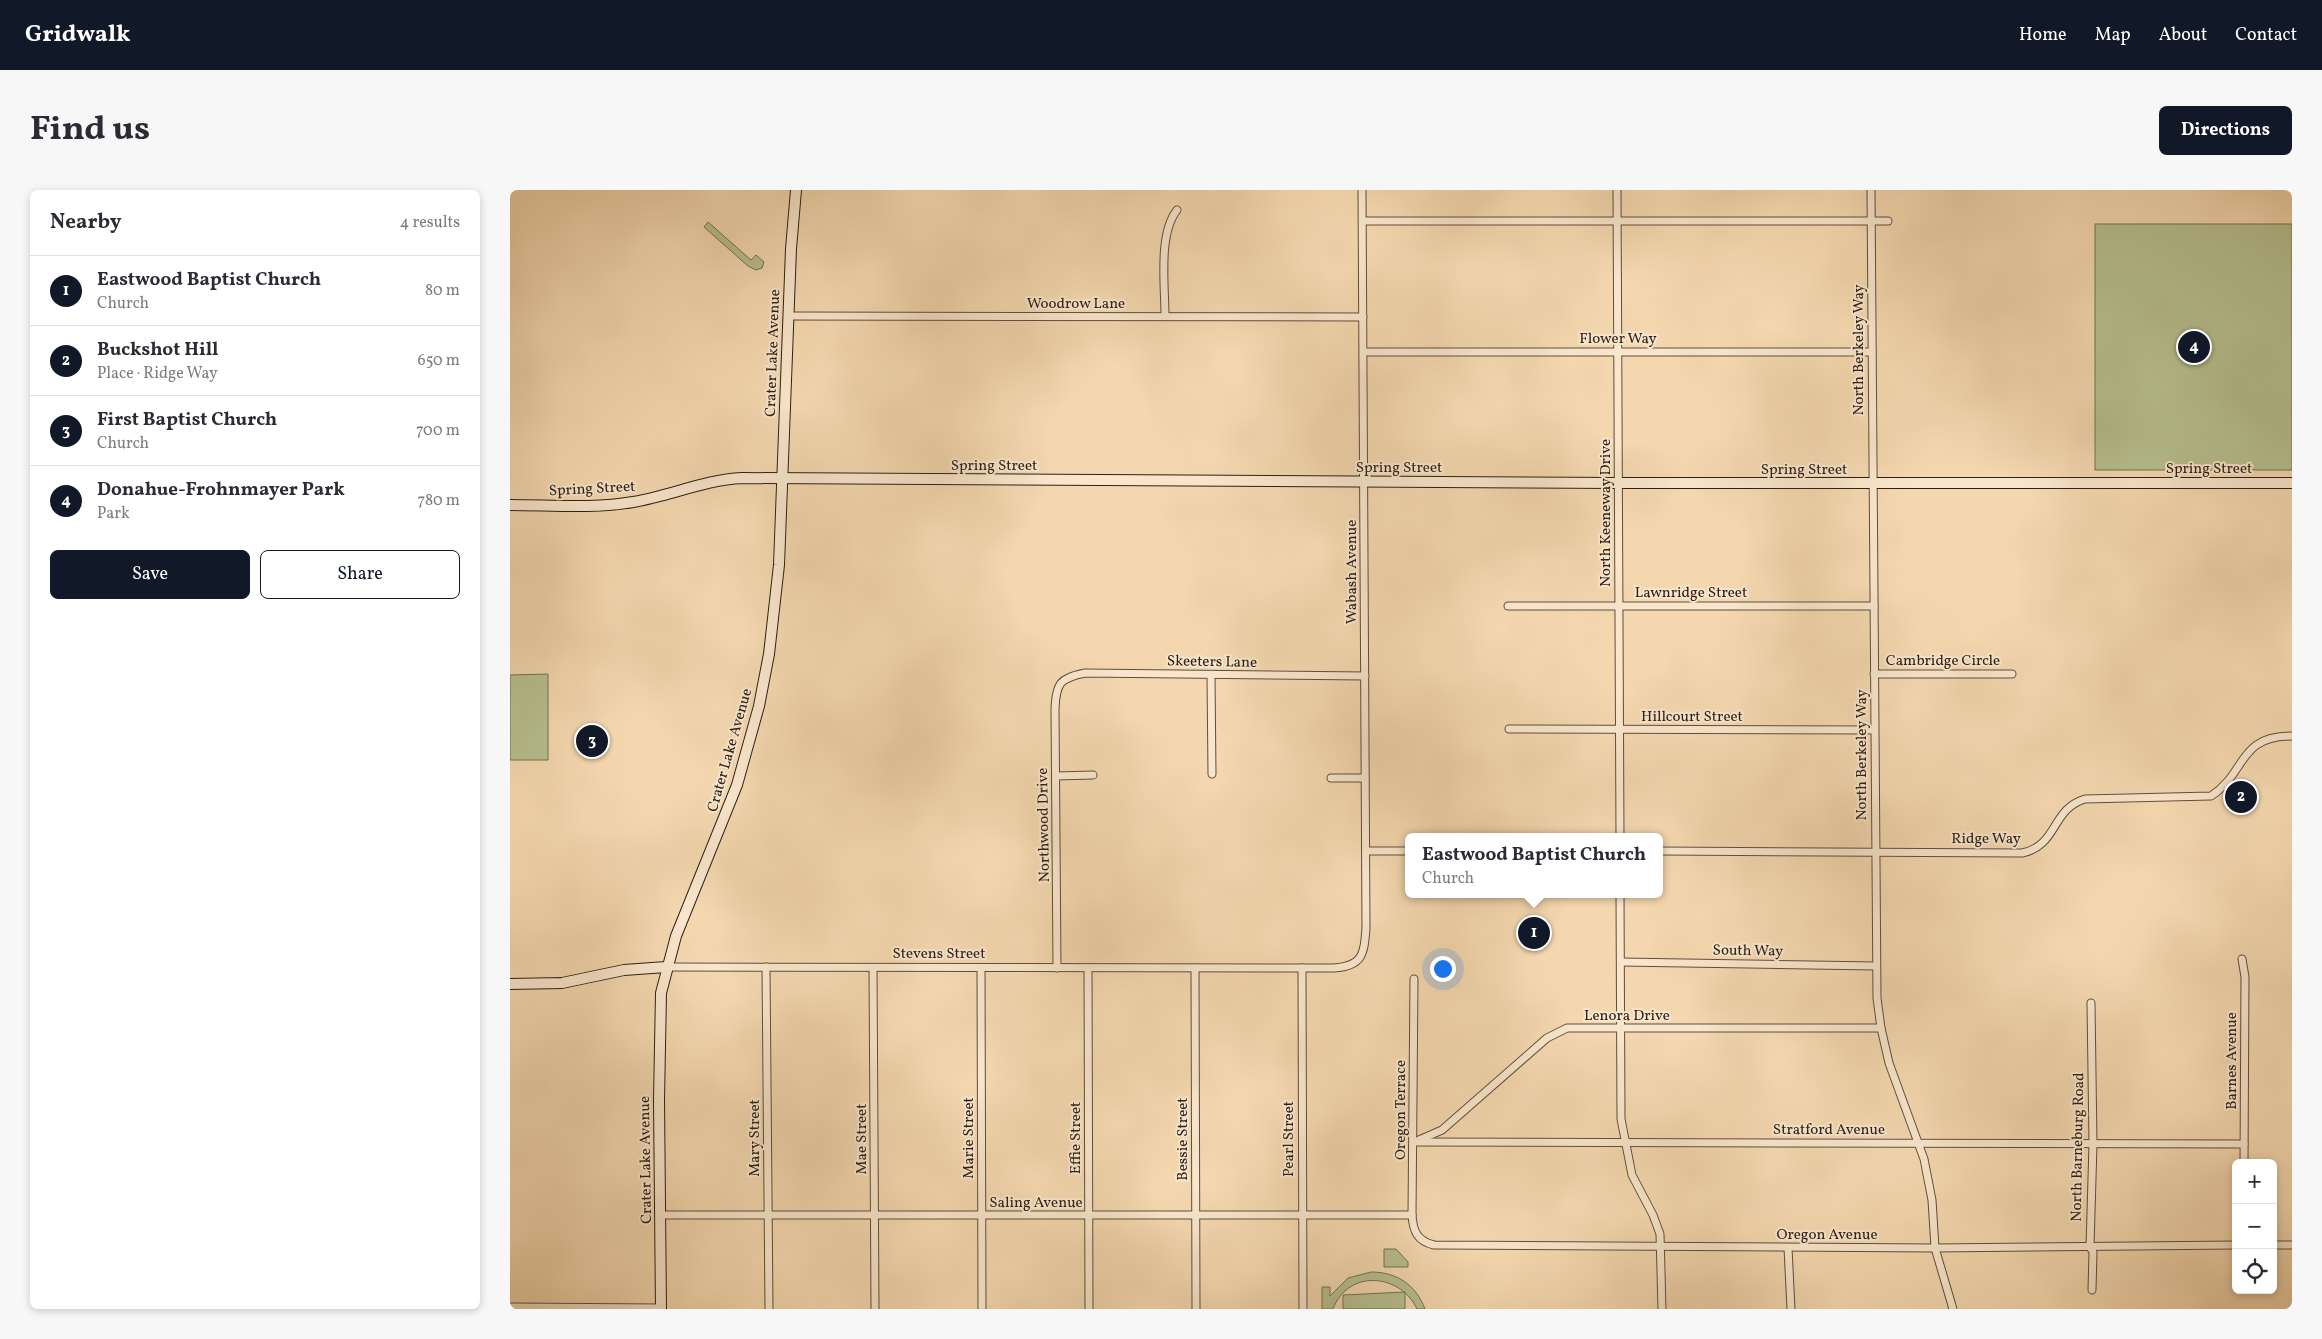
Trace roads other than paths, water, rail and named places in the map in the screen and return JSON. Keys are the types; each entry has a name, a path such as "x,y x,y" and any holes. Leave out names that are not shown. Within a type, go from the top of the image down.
{"street":[{"name":"Crater Lake Avenue","path":"660,1308 659,1007 666,966 676,936 731,803 759,706 775,609 783,478 791,249 796,190"},
{"name":"Wabash Avenue","path":"1362,190 1366,852 1363,953"},
{"name":"North Keeneway Drive","path":"1616,190 1620,833"},
{"name":"North Berkeley Way","path":"1872,190 1875,966 1881,1028 1894,1081 1924,1159 1932,1200 1935,1248 1953,1309"},
{"path":"1166,316 1167,227 1177,210"},
{"path":"1363,221 1888,222"},
{"name":"Woodrow Lane","path":"789,316 1364,317"},
{"name":"Flower Way","path":"1364,352 1872,352"},
{"name":"Spring Street","path":"510,505 624,504 714,481 783,478 1873,484 2292,483"},
{"name":"Lawnridge Street","path":"1508,606 1874,606"},
{"name":"Skeeters Lane","path":"1060,682 1065,678 1085,673 1365,676"},
{"name":"Cambridge Circle","path":"1874,674 2012,674"},
{"path":"1211,675 1212,774"},
{"name":"Northwood Drive","path":"1057,968 1055,697 1060,682"},
{"name":"Hillcourt Street","path":"1509,729 1874,730"},
{"name":"Ridge Way","path":"1663,851 2022,853 2033,851 2046,841 2060,815 2077,801 2085,799 2211,796 2225,786 2243,758 2255,745 2272,737 2292,736"},
{"path":"1056,776 1093,775"},
{"path":"1331,778 1365,778"},
{"path":"1366,852 1405,852"},
{"path":"1620,898 1621,1119 1632,1175 1657,1224 1661,1247 1662,1309"},
{"name":"Stevens Street","path":"510,984 562,983 624,970 666,966 1302,968 1348,966 1357,962 1363,953"},
{"name":"Barnes Avenue","path":"2242,959 2245,978 2244,1159"},
{"name":"South Way","path":"1621,962 1875,966"},
{"name":"Mary Street","path":"766,967 769,1309"},
{"name":"Mae Street","path":"873,968 875,1309"},
{"name":"Marie Street","path":"981,968 982,1309"},
{"name":"Effie Street","path":"1088,968 1089,1309"},
{"name":"Bessie Street","path":"1195,968 1196,1309"},
{"name":"Pearl Street","path":"1302,968 1303,1309"},
{"name":"Oregon Terrace","path":"1414,979 1412,1215 1415,1233 1420,1240"},
{"name":"North Barneburg Road","path":"2091,1003 2093,1144 2090,1247 2093,1252 2092,1290"},
{"name":"Lenora Drive","path":"1414,1142 1442,1130 1548,1038 1560,1030 1568,1028 1881,1028"},
{"name":"Stratford Avenue","path":"1414,1142 2244,1144"},
{"name":"Saling Avenue","path":"661,1215 875,1214 1302,1217 1412,1215"},
{"name":"Oregon Avenue","path":"1420,1240 1434,1245 1788,1248 2232,1245"},
{"path":"2277,1245 2292,1245"},
{"path":"1788,1248 1791,1309"},
{"path":"510,1307 660,1308"}],"place":[{"name":"Donahue-Frohnmayer Park","path":"2194,347"},
{"name":"First Baptist Church","path":"592,741"},
{"name":"Buckshot Hill","path":"2241,797"},
{"name":"Eastwood Baptist Church","path":"1534,933"}]}
